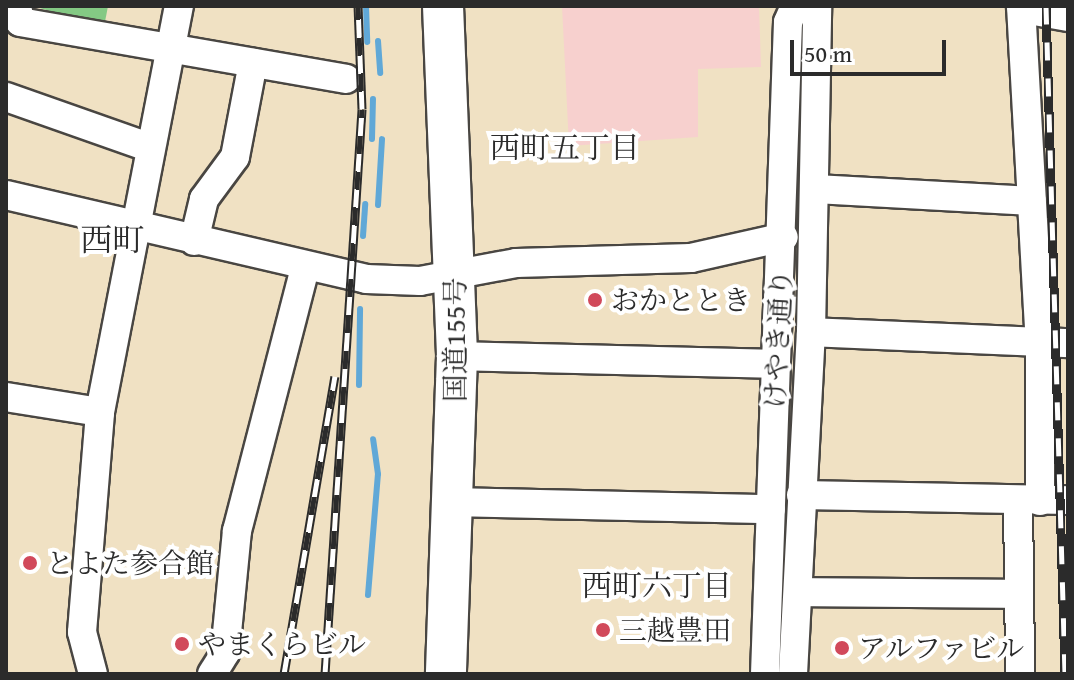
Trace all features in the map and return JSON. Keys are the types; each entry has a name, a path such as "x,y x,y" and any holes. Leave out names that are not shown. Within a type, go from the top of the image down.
{"highway":[{"name":"国道155号","path":"443,6 457,356 446,674"}],"main road":[{"path":"1023,6 1068,14"}],"street":[{"path":"17,6 20,22 346,79"},
{"path":"93,674 82,632 100,412 148,147 179,6"},
{"name":"けやき通り","path":"765,674 776,364 784,237 788,22 795,6"},
{"name":"けやき通り","path":"793,674 800,592 801,495 811,332 817,6"},
{"path":"1020,674 1018,594 1029,500 1054,342 1032,201 1023,6"},
{"path":"194,241 204,199 235,157 253,63"},
{"path":"6,97 148,147"},
{"path":"816,189 1032,201"},
{"path":"6,195 305,268 366,279 456,273 516,263 691,258 784,237"},
{"path":"212,674 225,653 237,531 305,268"},
{"path":"811,332 1054,342"},
{"path":"457,356 776,364"},
{"path":"6,397 100,412"},
{"path":"801,495 1068,500"},
{"path":"451,502 771,509"},
{"path":"800,592 1018,594"}],"shaded area":[{"path":"562,6 759,6 761,67 698,69 698,137 569,146"}],"green space":[{"path":"33,6 108,6 104,27"}],"waterway":[{"path":"366,6 367,42"},
{"path":"378,41 380,73"},
{"path":"372,139 373,99"},
{"path":"378,205 382,139"},
{"path":"363,236 365,204"},
{"path":"359,385 360,309"},
{"path":"368,595 378,474 373,439"}],"railway":[{"path":"325,674 362,109 358,6"},
{"path":"1046,6 1065,674"},
{"path":"284,674 335,376"}],"place":[{"name":"おかととき","path":"595,300"},
{"name":"とよた参合館","path":"30,563"},
{"name":"三越豊田","path":"603,630"},
{"name":"やまくらビル","path":"182,644"},
{"name":"アルファビル","path":"842,648"}],"district":[{"name":"西町五丁目","path":"565,147"},
{"name":"西町","path":"112,240"},
{"name":"西町六丁目","path":"657,585"}]}
